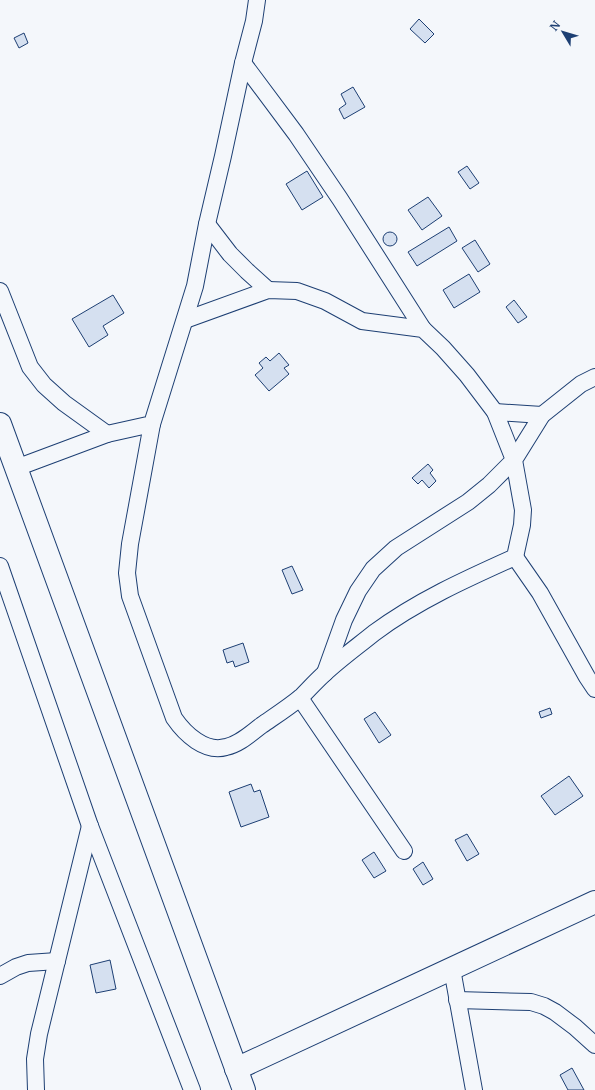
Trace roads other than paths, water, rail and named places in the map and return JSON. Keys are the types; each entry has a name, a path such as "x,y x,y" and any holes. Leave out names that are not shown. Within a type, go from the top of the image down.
{"main road":[{"path":"0,424 244,1090"},
{"path":"236,1069 595,902"}],"street":[{"path":"257,0 254,21 243,63 207,224 195,286 152,424 130,544 127,573 130,596 174,718 184,731 200,743 214,749 225,748 238,743 300,698 325,673 375,633 413,608 452,586 515,557"},
{"path":"243,63 296,134 340,199 423,329 443,348 467,375 495,412 514,460 523,510 522,525 515,557 540,593 595,689"},
{"path":"207,224 230,254 268,290"},
{"path":"185,320 268,290 297,291 324,301 362,321 423,329"},
{"path":"0,291 30,367 44,385 64,403 106,434"},
{"path":"325,673 344,620 358,591 373,569 396,548 468,502 484,490 514,460 542,415 581,384 595,377"},
{"path":"495,412 542,415"},
{"path":"16,468 106,434 152,424"},
{"path":"0,566 90,826 192,1090"},
{"path":"300,698 404,851"},
{"path":"36,1090 36,1059 39,1034 90,826"},
{"path":"0,976 16,967 28,963 57,961"},
{"path":"452,969 474,1090"},
{"path":"457,1000 531,1002 544,1006 555,1012 595,1045"}]}
